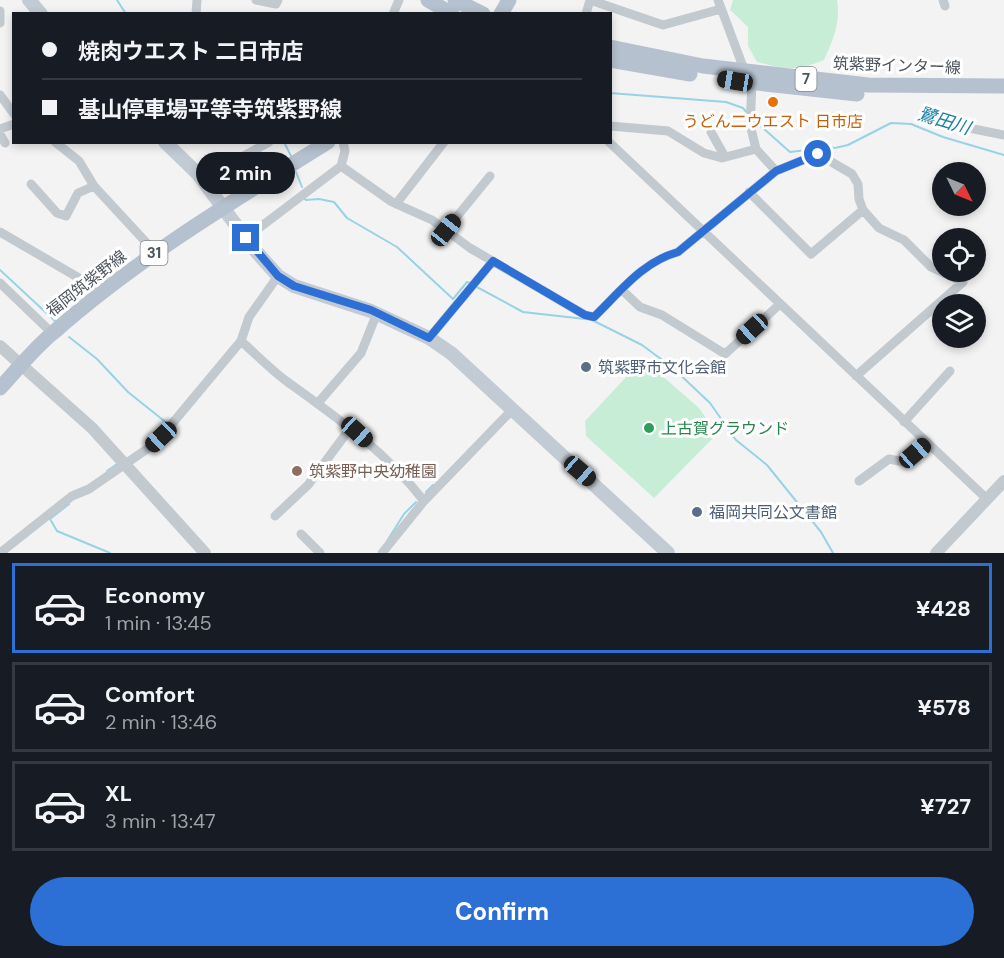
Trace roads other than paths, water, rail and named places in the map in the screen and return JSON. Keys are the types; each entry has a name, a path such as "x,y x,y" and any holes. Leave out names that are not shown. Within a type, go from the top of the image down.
{"main road":[{"path":"29,0 39,12"},
{"path":"428,0 449,12"},
{"path":"455,0 479,12"},
{"name":"筑紫野インター線","path":"612,47 749,78 868,85 1004,86"},
{"name":"筑紫野インター線","path":"612,60 870,95 1004,96"},
{"path":"167,144 202,179 278,276 294,286 377,313 429,338 451,353 668,553"},
{"name":"福岡筑紫野線","path":"0,388 52,333 155,252 325,144"}],"street":[{"path":"256,0 277,2"},
{"path":"590,0 663,25 720,4 749,78 750,124 756,149 776,171"},
{"path":"0,11 0,23"},
{"path":"0,95 12,111"},
{"path":"612,126 668,131 704,153 725,157 756,149"},
{"path":"959,126 1004,135"},
{"path":"711,132 725,157"},
{"path":"0,134 5,143"},
{"path":"58,144 79,161 94,186 155,252"},
{"path":"202,179 265,144"},
{"path":"246,238 341,166 345,151 343,144"},
{"path":"396,204 442,144"},
{"path":"611,144 987,500"},
{"path":"341,166 396,204 432,220 493,261 585,315 594,317 645,266 660,257 678,252 701,230 776,171 818,154 852,174 858,184 859,199 863,210 879,228 904,240 931,267 963,282 856,376"},
{"path":"446,230 490,176"},
{"path":"31,184 57,213 66,216 78,193 94,186"},
{"path":"749,192 811,254 863,210"},
{"path":"0,232 103,292"},
{"path":"429,338 493,261"},
{"path":"0,553 72,496 89,489 161,437 241,341 249,317 278,276"},
{"path":"0,283 52,333"},
{"path":"622,290 640,307 662,315 725,354 780,304"},
{"path":"318,403 362,353 377,313"},
{"path":"241,341 288,382 351,427 400,471 424,501"},
{"path":"0,346 92,428 205,553"},
{"path":"904,422 950,371"},
{"path":"382,553 424,501 513,409"},
{"path":"275,516 308,485 351,427"},
{"path":"859,481 889,459 904,462 926,443"},
{"path":"936,553 1004,481"},
{"path":"301,534 320,553"}],"waterway":[{"path":"117,0 125,12"},
{"name":"鷺田川","path":"612,93 726,102 743,108 748,114"},
{"name":"鷺田川","path":"754,120 790,152 823,146 835,148 848,145 891,123 911,124 943,137 1004,155"},
{"path":"285,144 291,156"},
{"path":"296,172 302,187"},
{"path":"303,197 306,200 319,199 334,202 347,218 397,247 453,299 467,282 470,283"},
{"path":"0,270 55,321"},
{"path":"475,286 523,312 585,319"},
{"path":"594,321 642,345 673,368 710,403 736,440 767,465 821,532 833,553"},
{"path":"69,337 97,359 128,392 168,424"},
{"path":"107,471 117,464"},
{"path":"426,492 433,485"},
{"path":"387,541 404,514 416,502"},
{"path":"69,504 50,519 57,531 110,553"}],"place":[{"name":"うどん二ウエスト 日市店","path":"773,102"},
{"name":"筑紫野市文化会館","path":"586,367"},
{"name":"上古賀グラウンド","path":"649,428"},
{"name":"筑紫野中央幼稚園","path":"297,471"},
{"name":"福岡共同公文書館","path":"697,512"}]}
